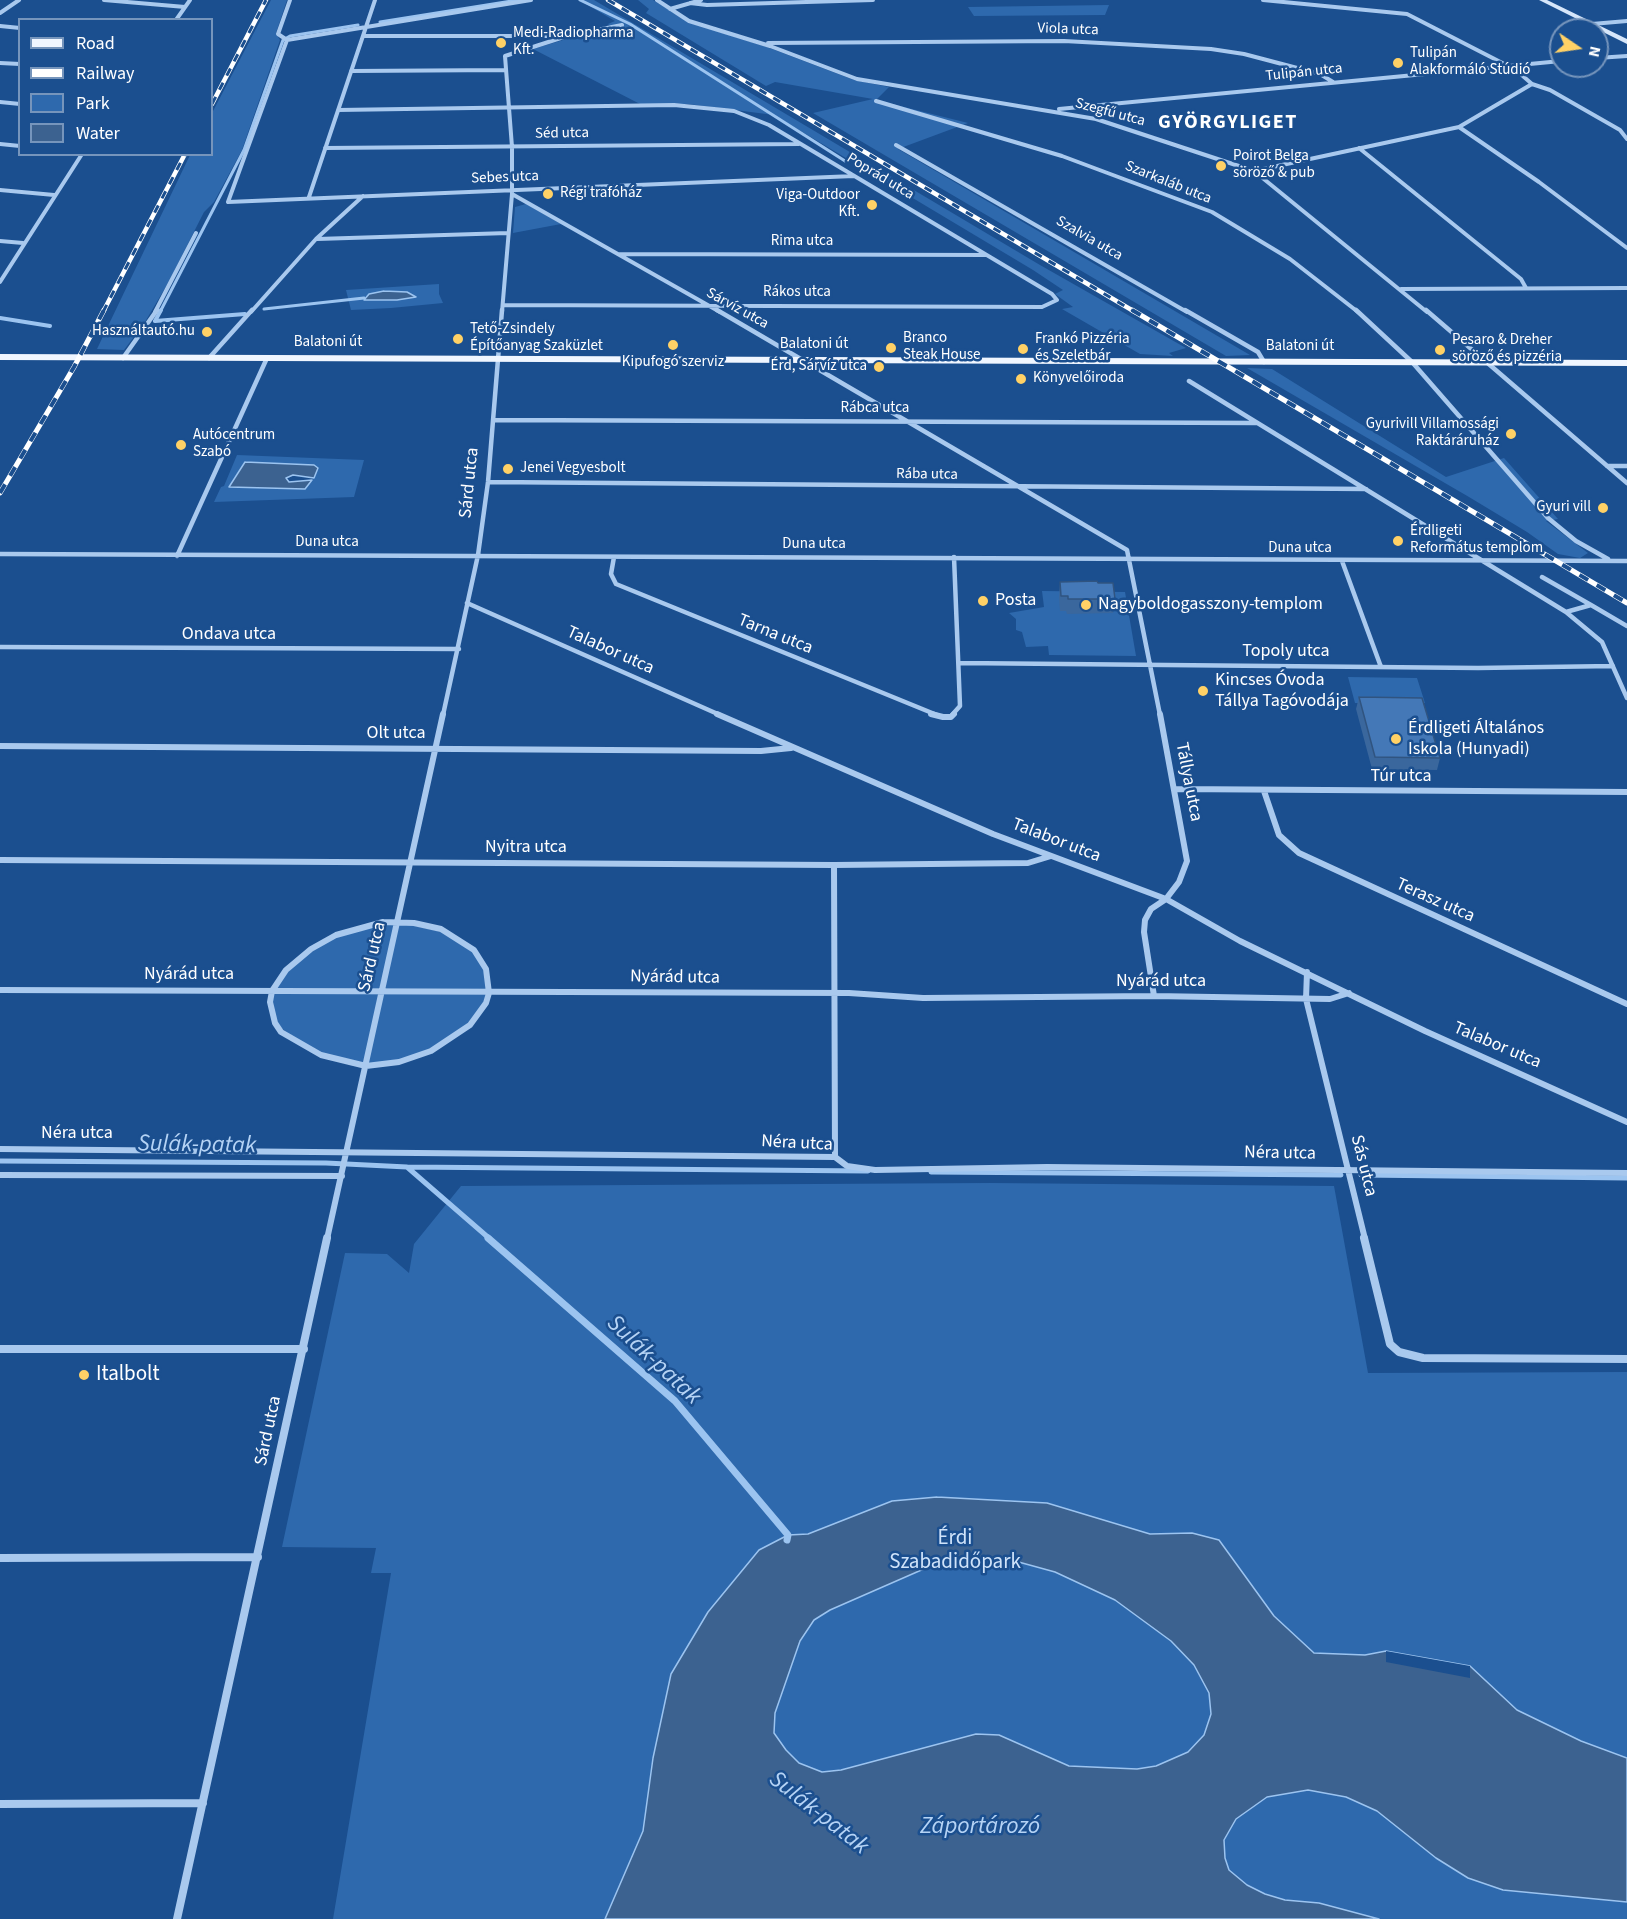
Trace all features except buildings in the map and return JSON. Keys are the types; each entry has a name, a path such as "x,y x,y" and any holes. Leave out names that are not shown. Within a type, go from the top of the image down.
{"main road":[{"path":"1542,0 1580,18"},
{"path":"1609,33 1627,42"},
{"name":"Balatoni út","path":"0,357 1627,363"}],"street":[{"path":"0,13 19,0"},
{"path":"104,0 185,7"},
{"path":"177,18 190,0"},
{"path":"290,0 278,34 284,39 531,0"},
{"path":"309,198 375,0"},
{"name":"Szegfű utca","path":"657,0 701,25 761,43 871,82 1096,119 1254,171 1401,289 1627,483"},
{"path":"670,9 701,0"},
{"path":"690,3 707,5 873,0"},
{"path":"1263,0 1404,13 1523,74 1532,84 1545,87 1615,127 1627,140"},
{"path":"1609,23 1627,21"},
{"path":"351,71 506,70 506,55 567,36 622,24"},
{"path":"0,26 18,28"},
{"path":"363,36 567,36"},
{"name":"Sebes utca","path":"284,39 228,202 854,176"},
{"name":"Viola utca","path":"761,43 1056,40 1211,49 1244,54 1320,74 1333,82"},
{"path":"788,53 788,48 795,43"},
{"path":"1609,57 1627,56"},
{"path":"0,63 18,64"},
{"name":"Tulipán utca","path":"1049,110 1549,63"},
{"name":"Sárd utca","path":"177,1919 478,555 488,482 512,192 512,147 506,70"},
{"path":"1254,171 1459,127 1532,84"},
{"name":"Szarkaláb utca","path":"876,101 1089,165 1212,212 1290,259 1323,282 1412,362 1548,518 1576,541 1611,561"},
{"path":"0,102 18,104"},
{"name":"Poprád utca","path":"338,110 675,105 703,106 741,113 769,125 1052,294 1056,297 1054,303"},
{"path":"1093,106 1091,111 1096,119"},
{"path":"1459,127 1539,182 1627,248"},
{"path":"0,144 18,146"},
{"name":"Séd utca","path":"325,148 800,144"},
{"name":"Szalvia utca","path":"896,145 1258,352 1264,362"},
{"path":"1359,148 1521,279 1526,288"},
{"path":"0,282 81,156"},
{"path":"0,190 54,195"},
{"name":"Sárvíz utca","path":"512,192 1122,546 1131,560"},
{"path":"209,358 316,239 363,196"},
{"path":"123,358 158,308 196,233"},
{"path":"316,239 508,233"},
{"path":"0,241 23,243"},
{"name":"Rima utca","path":"617,254 986,255"},
{"path":"1401,289 1627,288"},
{"name":"Rákos utca","path":"503,305 1042,307 1054,303"},
{"path":"177,556 267,358"},
{"path":"1189,381 1566,612 1602,642 1627,698"},
{"name":"Rábca utca","path":"493,420 1257,423"},
{"path":"1607,466 1627,466"},
{"name":"Rába utca","path":"488,482 1366,489"},
{"name":"Duna utca","path":"0,554 1627,561"},
{"name":"Tarna utca","path":"614,556 611,574 616,584 921,711 951,717 960,706 959,663"},
{"path":"954,558 959,663"},
{"name":"Tállya utca","path":"1131,560 1187,861 1179,882 1166,899 1151,909 1145,920 1144,932 1155,996"},
{"path":"1342,561 1381,667"},
{"path":"1542,577 1627,626"},
{"name":"Talabor utca","path":"467,603 792,748 1051,856 1166,899 1202,921 1425,1031 1627,1122"},
{"path":"1566,612 1591,605"},
{"name":"Ondava utca","path":"0,647 459,649"},
{"name":"Topoly utca","path":"959,663 1561,668 1612,666"},
{"name":"Olt utca","path":"0,746 761,751 792,748"},
{"name":"Túr utca","path":"1174,789 1627,792"},
{"name":"Terasz utca","path":"1264,791 1279,835 1299,853 1627,1004"},
{"name":"Nyitra utca","path":"0,860 834,865 1028,863 1051,856"},
{"path":"834,865 835,1157"},
{"path":"398,921 441,929 465,942 481,959 486,969 489,993 474,1020 446,1043 415,1058 366,1066 321,1055 287,1037 275,1023 270,1002 272,991 286,970 323,942 366,925 398,921"},
{"name":"Sás utca","path":"1307,972 1306,999 1390,1344 1399,1352 1409,1356 1627,1359"},
{"name":"Nyárád utca","path":"0,990 489,993 525,990 834,994 923,998 1155,996 1306,999 1330,999 1349,993"},
{"name":"Néra utca","path":"0,1149 835,1157 847,1166 875,1170 1047,1167 1627,1173"},
{"path":"0,1175 342,1176"},
{"path":"0,1349 303,1349"},
{"path":"0,1558 258,1557"},
{"path":"0,1804 203,1803"}],"green space":[{"path":"271,0 287,0 276,33 280,40 242,150 214,202 204,212 168,283 145,322 124,350 97,349 190,156 213,156 213,111"},
{"path":"579,0 594,0 1040,265 1186,348 1169,353 1173,356 1140,354 1062,309 1073,307 1055,294 1063,290 1033,270 774,115 688,104 640,104 533,49 610,26 608,24 615,21"},
{"path":"638,0 653,0 688,22 767,47 854,80 889,87 876,100 968,123 898,149 1250,355 1226,356 813,113 873,99 775,82 766,86 646,13 649,9"},
{"path":"1109,5 1105,15 974,16 968,7"},
{"path":"526,204 561,224 513,233 515,207"},
{"path":"439,284 439,294 443,303 391,308 351,310 346,290"},
{"path":"1247,368 1272,369 1446,477 1504,458 1558,519 1546,521 1588,553 1580,558 1558,554 1527,532 1469,497"},
{"path":"237,455 364,460 354,497 214,502 221,487 224,486","holes":["318,468 312,480 230,486"]},
{"path":"1042,591 1125,592 1136,656 1049,655 1048,646 1026,647 1022,632 1016,630 1016,619 1009,613 1044,607"},
{"path":"1348,677 1417,678 1425,703 1355,703"},
{"path":"398,922 454,935 481,959 489,993 470,1025 415,1058 366,1066 309,1050 275,1023 272,991 286,970 336,935"},
{"name":"Érdi Szabadidőpark","path":"990,1183 1334,1186 1368,1373 1627,1372 1627,1919 333,1919 391,1573 371,1573 376,1548 282,1547 345,1253 387,1254 409,1273 414,1244 461,1186"}],"water":[{"path":"384,291 407,292 416,297 397,300 364,300 369,294"},
{"path":"245,462 314,465 318,468 314,478 293,475 286,478 289,482 312,480 305,489 229,487"},
{"name":"Záportározó","path":"937,1497 1047,1503 1150,1534 1192,1533 1219,1540 1274,1616 1314,1653 1365,1655 1386,1651 1470,1666 1517,1710 1581,1741 1627,1758 1627,1902 1503,1890 1468,1878 1436,1858 1377,1811 1346,1797 1308,1790 1267,1797 1236,1819 1224,1840 1225,1858 1229,1870 1247,1885 1265,1894 1285,1900 1319,1903 1379,1919 605,1919 643,1831 653,1758 671,1674 708,1612 759,1550 788,1535 808,1534 892,1501","holes":["1004,1558 1055,1572 1115,1600 1171,1641 1194,1665 1209,1693 1211,1714 1204,1735 1188,1752 1156,1766 1137,1769 1069,1766 999,1735 976,1734 841,1770 822,1772 799,1763 786,1750 774,1733 775,1713 800,1641 814,1620 830,1610 942,1561"]}],"pier":[{"path":"1386,1651 1470,1666 1470,1678 1386,1662"}],"waterway":[{"path":"380,22 518,0"},
{"path":"580,0 630,24 845,161"},
{"path":"160,312 244,150 283,40 290,36 358,25"},
{"path":"264,309 364,298"},
{"path":"161,310 155,321 245,314"},
{"path":"0,318 50,326"},
{"name":"Sulák-patak","path":"0,1161 326,1163 407,1167"},
{"path":"407,1167 868,1171"},
{"name":"Sulák-patak","path":"407,1167 490,1239"},
{"path":"931,1172 1341,1175"},
{"path":"1361,1175 1627,1178"},
{"name":"Sulák-patak","path":"488,1238 675,1401 788,1535 787,1540"}],"railway":[{"path":"213,102 266,0"},
{"path":"608,0 1135,312"},
{"path":"103,312 184,156"},
{"path":"0,493 74,367 104,310"},
{"path":"1132,310 1627,603"}],"place":[{"name":"Medi-Radiopharma Kft.","path":"501,43"},
{"name":"Tulipán Alakformáló Stúdió","path":"1398,63"},
{"name":"Poirot Belga söröző & pub","path":"1221,166"},
{"name":"Régi trafóház","path":"548,194"},
{"name":"Viga-Outdoor Kft.","path":"872,205"},
{"name":"Használtautó.hu","path":"207,332"},
{"name":"Tető-Zsindely Építőanyag Szaküzlet","path":"458,339"},
{"name":"Kipufogó szerviz","path":"673,345"},
{"name":"Branco Steak House","path":"891,348"},
{"name":"Frankó Pizzéria és Szeletbár","path":"1023,349"},
{"name":"Pesaro & Dreher söröző és pizzéria","path":"1440,350"},
{"name":"Érd, Sárvíz utca","path":"879,367"},
{"name":"Könyvelőiroda","path":"1021,379"},
{"name":"Gyurivill Villamossági Raktáráruház","path":"1511,434"},
{"name":"Autócentrum Szabó","path":"181,445"},
{"name":"Jenei Vegyesbolt","path":"508,469"},
{"name":"Gyuri vill","path":"1603,508"},
{"name":"Érdligeti Református templom","path":"1398,541"},
{"name":"Posta","path":"983,601"},
{"name":"Nagyboldogasszony-templom","path":"1086,605"},
{"name":"Kincses Óvoda Tállya Tagóvodája","path":"1203,691"},
{"name":"Érdligeti Általános Iskola (Hunyadi)","path":"1396,739"},
{"name":"Italbolt","path":"84,1375"}],"district":[{"name":"GYÖRGYLIGET","path":"1228,124"}]}
